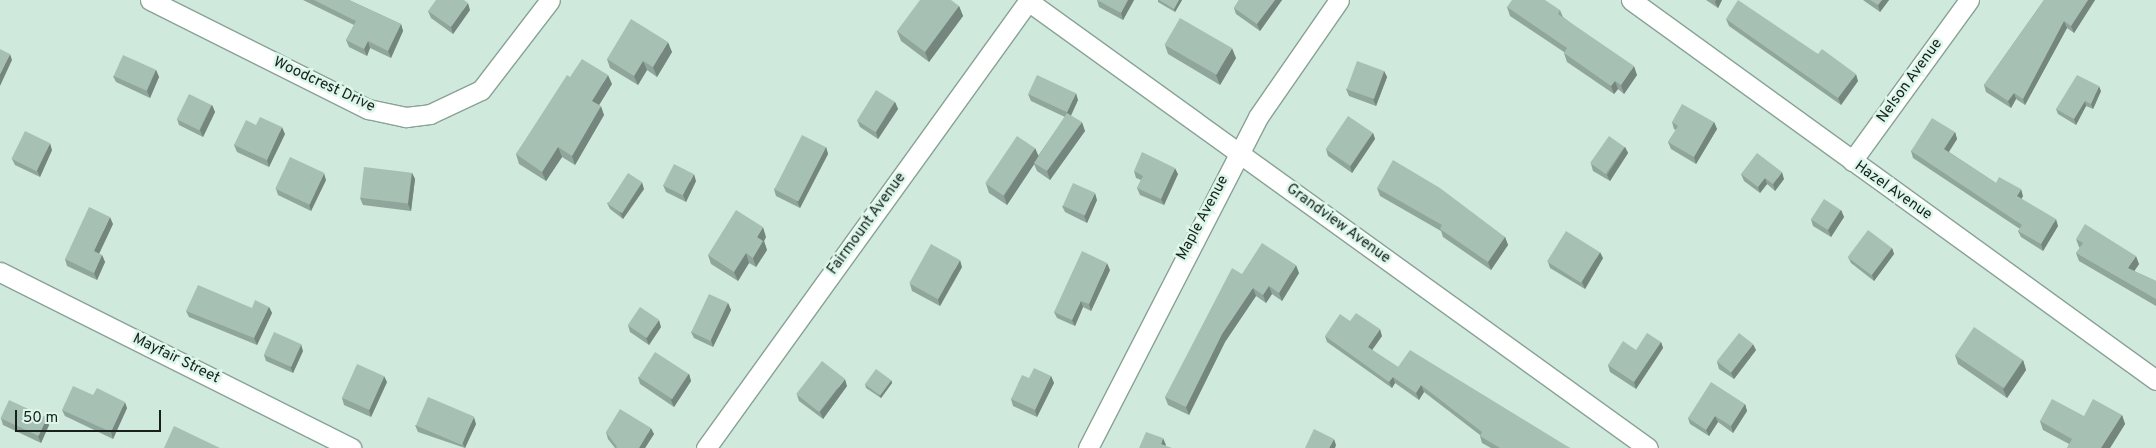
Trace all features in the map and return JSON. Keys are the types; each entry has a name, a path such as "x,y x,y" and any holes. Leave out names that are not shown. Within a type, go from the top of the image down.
{"street":[{"name":"Woodcrest Drive","path":"150,0 368,108 406,117 430,114 481,90 550,0"},
{"name":"Grandview Avenue","path":"1029,0 1648,448"},
{"name":"Fairmount Avenue","path":"706,448 1029,0"},
{"name":"Maple Avenue","path":"1088,448 1238,152 1339,0"},
{"name":"Hazel Avenue","path":"1631,0 2156,380"},
{"name":"Nelson Avenue","path":"1852,161 1969,0"},
{"name":"Mayfair Street","path":"0,272 351,448"}],"building":[{"path":"314,0 349,0 401,24 388,51 368,41 364,49 346,40 356,21"},
{"path":"436,0 464,0 468,3 451,27 428,11"},
{"path":"920,0 951,0 959,6 925,52 897,31"},
{"path":"1097,0 1128,0 1121,13"},
{"path":"1159,0 1179,0 1174,9"},
{"path":"1239,0 1275,0 1257,24 1234,8"},
{"path":"1512,0 1545,0 1560,10 1558,14 1634,66 1621,85 1615,81 1611,86 1564,53 1567,48 1507,7"},
{"path":"1738,0 1818,54 1822,49 1856,74 1838,98 1726,19"},
{"path":"1870,0 1882,0 1878,5"},
{"path":"2044,0 2088,0 2071,26 2064,21 2023,99 2014,93 2008,101 1984,85"},
{"path":"1180,18 1232,48 1216,75 1164,45"},
{"path":"631,19 668,42 653,67 643,61 634,76 607,59"},
{"path":"0,49 10,54 0,74"},
{"path":"123,55 156,70 147,91 114,76"},
{"path":"582,59 608,75 592,101 601,106 572,156 558,147 542,172 516,154 567,75 570,77"},
{"path":"1357,61 1384,71 1374,99 1347,89"},
{"path":"1037,75 1076,93 1067,112 1028,94"},
{"path":"2077,75 2099,86 2091,104 2085,101 2074,119 2056,109"},
{"path":"876,90 895,102 876,132 857,121"},
{"path":"189,94 211,105 199,130 177,119"},
{"path":"1682,104 1714,122 1694,157 1668,142 1678,126 1672,122"},
{"path":"1067,113 1082,122 1047,171 1034,163"},
{"path":"1348,116 1373,133 1351,166 1326,149"},
{"path":"260,117 282,127 267,160 234,145 246,120 256,125"},
{"path":"1932,118 1955,132 1944,149 1996,183 1999,177 2021,189 2017,196 2056,219 2041,244 2018,231 2022,225 1911,151"},
{"path":"25,131 50,143 37,171 11,159"},
{"path":"802,135 826,147 798,202 774,189"},
{"path":"1017,136 1035,148 1003,196 985,183"},
{"path":"1609,136 1625,147 1606,174 1590,163"},
{"path":"1142,152 1175,168 1161,199 1137,188 1143,176 1134,171"},
{"path":"1757,153 1782,172 1773,184 1765,178 1758,187 1741,174"},
{"path":"290,157 324,173 310,205 275,189"},
{"path":"1393,160 1440,188 1505,237 1488,262 1440,229 1442,225 1377,188"},
{"path":"674,164 694,174 683,195 663,185"},
{"path":"364,167 412,173 408,204 360,198"},
{"path":"628,173 642,182 622,213 608,204"},
{"path":"1073,183 1095,193 1085,216 1063,206"},
{"path":"1824,199 1841,210 1828,230 1811,219"},
{"path":"89,207 110,217 94,251 102,255 94,273 65,259"},
{"path":"736,210 763,227 757,237 763,241 753,258 746,253 734,272 708,255"},
{"path":"2085,224 2136,256 2128,268 2156,281 2156,299 2076,253 2083,243 2076,239"},
{"path":"1868,230 1892,248 1871,275 1848,257"},
{"path":"1566,231 1600,252 1581,283 1547,262"},
{"path":"1262,243 1296,265 1279,293 1269,286 1263,295 1253,288 1222,334 1186,407 1165,397 1232,268 1242,274"},
{"path":"931,244 960,260 938,299 909,283"},
{"path":"1082,251 1107,263 1089,304 1081,301 1072,320 1054,312"},
{"path":"198,285 252,308 255,300 269,307 254,338 186,311"},
{"path":"709,294 728,303 710,341 691,332"},
{"path":"640,307 659,320 647,338 628,325"},
{"path":"1356,313 1380,329 1368,347 1398,367 1410,350 1570,448 1500,448 1480,436 1482,432 1421,385 1416,393 1393,377 1389,382 1325,336 1340,314 1350,321"},
{"path":"1974,327 2023,360 2004,388 1955,355"},
{"path":"274,332 301,344 291,367 264,355"},
{"path":"1647,333 1661,342 1634,382 1608,365 1623,341 1636,350"},
{"path":"1739,333 1753,344 1731,372 1717,361"},
{"path":"655,352 689,374 672,399 639,377"},
{"path":"822,361 845,379 819,412 796,394"},
{"path":"357,364 384,376 369,410 342,398"},
{"path":"1034,368 1051,376 1035,410 1011,399 1022,375 1029,378"},
{"path":"876,369 891,380 880,396 865,384"},
{"path":"1711,382 1745,404 1731,426 1715,416 1706,430 1688,418"},
{"path":"73,386 93,395 97,388 125,402 111,432 62,410"},
{"path":"428,397 474,417 462,445 416,426"},
{"path":"2052,399 2084,416 2093,399 2122,415 2101,448 2067,448 2072,439 2040,421"},
{"path":"9,400 47,418 39,436 1,418"},
{"path":"620,409 651,428 639,448 616,448 606,432"},
{"path":"174,426 220,448 164,448"},
{"path":"1314,429 1334,439 1329,448 1305,448"},
{"path":"1146,432 1163,438 1161,444 1172,448 1139,448"}]}
